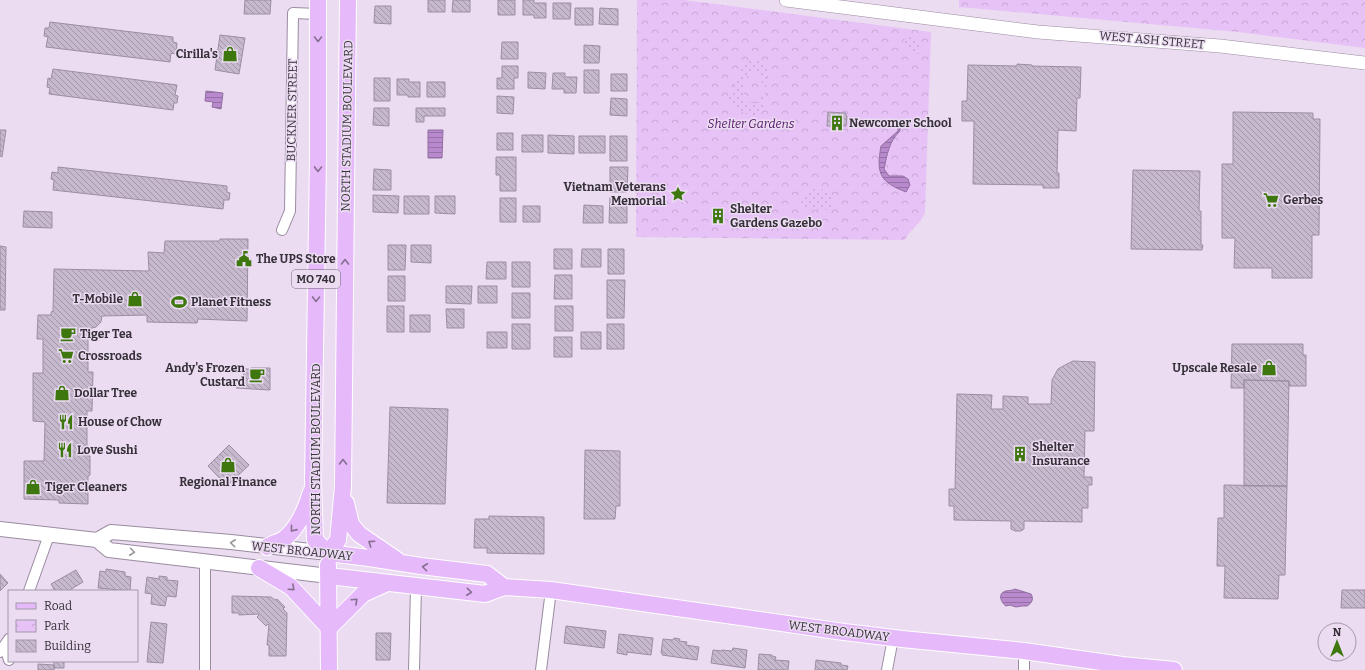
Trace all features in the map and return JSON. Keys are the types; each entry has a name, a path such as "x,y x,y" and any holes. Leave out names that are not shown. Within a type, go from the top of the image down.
{"main road":[{"name":"NORTH STADIUM BOULEVARD","path":"318,7 318,160 314,481 315,540 328,553 338,540 343,486 348,0"},
{"path":"267,547 284,539 294,529 308,502 314,481"},
{"path":"343,486 351,524 364,538 404,564"},
{"name":"WEST BROADWAY","path":"0,529 97,540 109,550 485,594 504,587 551,590 844,632 1024,651 1122,665 1174,670"},
{"name":"WEST BROADWAY","path":"97,540 111,532 328,553 487,574 504,587"},
{"path":"328,553 329,670"},
{"path":"259,568 291,587 329,628"},
{"path":"329,628 363,594 388,583"}],"street":[{"name":"WEST ASH STREET","path":"786,0 1038,32 1220,46 1365,64"},
{"name":"BUCKNER STREET","path":"282,230 290,211 293,13 318,7"},
{"path":"28,590 49,535"},
{"path":"205,561 206,670"},
{"path":"414,670 416,586"},
{"path":"540,670 551,590"},
{"path":"887,670 893,638"},
{"path":"5,645 8,657"},
{"path":"1024,651 1024,670"}],"green space":[{"name":"Shelter Gardens","path":"637,0 684,0 931,32 925,212 921,220 905,240 636,237"},
{"path":"959,0 1365,0 1365,48 1238,32 959,7"},
{"path":"905,36 908,36 916,42 922,53 914,54 910,47 904,42"},
{"path":"749,60 763,62 768,68 766,89 761,88 762,79 756,73 748,75 744,82 744,97 750,102 759,102 761,100 761,91 766,92 765,104 762,111 753,116 739,110 731,104 728,99 742,67"},
{"path":"814,189 827,192 833,200 835,209 801,209 802,197"}],"shaded area":[{"path":"206,91 223,93 221,109 212,107 213,102 205,101"},
{"path":"894,119 900,127 900,131 893,139 887,153 884,169 889,176 903,176 908,179 910,185 906,192 890,185 885,180 882,176 879,164 881,146 898,131 898,127 893,120"},
{"path":"428,130 443,130 442,158 428,158"},
{"path":"1015,589 1031,594 1032,601 1030,604 1027,606 1016,607 1004,605 1001,600 1003,592"}],"building":[{"path":"245,0 271,0 270,14 244,14"},
{"path":"428,0 445,0 445,12 428,12"},
{"path":"453,0 470,0 470,12 452,12"},
{"path":"498,0 515,0 515,15 498,15"},
{"path":"523,0 534,0 534,3 546,3 546,18 534,18 534,15 523,15"},
{"path":"553,3 571,3 570,19 553,19"},
{"path":"375,6 391,6 391,24 374,23"},
{"path":"575,8 593,8 593,25 575,25"},
{"path":"600,8 618,9 618,25 599,24"},
{"path":"50,22 173,37 173,42 177,43 176,54 171,53 170,62 46,47 48,37 44,36 45,28 49,28"},
{"name":"Cirilla's","path":"220,35 245,38 239,74 215,70"},
{"path":"502,42 518,42 518,59 501,59"},
{"path":"584,45 600,46 599,63 584,63"},
{"path":"1017,64 1032,66 1081,67 1080,98 1077,98 1076,131 1058,130 1057,173 1059,173 1059,188 1043,188 1043,185 973,184 974,121 962,121 962,101 967,101 968,65 1017,66"},
{"path":"502,66 518,66 518,78 514,78 514,89 497,89 497,78 502,78"},
{"path":"53,69 177,85 175,95 178,96 177,103 174,103 173,110 49,94 50,88 47,87 48,78 51,79"},
{"path":"584,70 599,70 599,93 584,93"},
{"path":"528,72 546,73 545,89 528,88"},
{"path":"553,73 565,73 565,77 577,77 576,93 564,93 564,89 552,89"},
{"path":"611,74 627,74 627,91 611,91"},
{"path":"374,78 390,78 390,101 374,101"},
{"path":"397,79 409,79 409,82 420,82 420,97 397,95"},
{"path":"427,82 445,82 445,97 427,97"},
{"path":"497,96 514,97 513,114 497,113"},
{"path":"611,98 627,99 627,116 610,115"},
{"path":"374,108 389,108 389,126 373,125"},
{"path":"416,108 445,108 445,116 424,116 424,122 416,122"},
{"name":"Newcomer School","path":"828,112 846,113 846,126 827,126"},
{"name":"Gerbes","path":"1233,112 1313,113 1313,119 1320,119 1319,235 1312,235 1312,278 1272,278 1272,268 1234,268 1235,238 1222,238 1222,164 1233,164"},
{"path":"0,130 6,130 2,157 0,156"},
{"path":"497,133 513,133 513,150 497,150"},
{"path":"522,135 543,135 543,152 522,152"},
{"path":"548,135 574,136 574,154 548,153"},
{"path":"579,136 605,136 605,153 579,153"},
{"path":"610,136 627,136 627,161 610,161"},
{"path":"496,157 516,157 516,191 500,191 500,175 496,175"},
{"path":"58,167 227,186 227,192 230,193 229,200 224,200 223,209 53,190 54,180 51,179 52,172 58,173"},
{"path":"610,167 628,167 627,192 610,192"},
{"path":"374,169 391,170 391,190 373,190"},
{"path":"1133,170 1200,171 1199,211 1201,211 1202,250 1131,249"},
{"path":"373,195 399,196 398,213 373,212"},
{"path":"404,196 429,196 429,214 404,214"},
{"path":"435,196 455,196 455,214 435,213"},
{"path":"610,197 627,198 627,223 609,223"},
{"path":"500,198 516,198 516,222 500,222"},
{"path":"584,205 603,206 603,223 583,223"},
{"path":"523,206 540,206 540,222 523,222"},
{"name":"Shelter Gardens Gazebo","path":"720,210 723,211 723,221 716,222 713,221 712,214 713,211"},
{"path":"24,211 52,212 52,228 23,227"},
{"name":"Crossroads","path":"220,239 248,239 247,321 198,319 197,323 147,322 147,315 102,316 101,322 96,327 88,329 88,372 93,372 92,411 87,411 87,456 90,456 88,504 59,503 59,500 24,499 24,461 44,461 45,422 33,421 33,373 43,373 43,339 37,339 38,315 51,315 51,312 53,311 54,269 149,271 148,252 164,253 165,241 219,241"},
{"path":"388,245 406,245 405,270 388,270"},
{"path":"411,245 431,245 431,263 411,262"},
{"path":"0,246 6,247 5,310 0,310"},
{"path":"554,249 572,249 572,269 554,269"},
{"path":"582,249 601,249 601,267 581,267"},
{"path":"608,249 624,249 624,274 608,274"},
{"path":"487,262 506,262 506,279 486,279"},
{"path":"512,262 530,262 530,287 512,287"},
{"path":"555,275 572,275 572,299 554,299"},
{"path":"388,276 405,276 405,301 388,301"},
{"path":"607,280 625,280 624,318 607,318"},
{"path":"446,286 472,286 471,304 446,303"},
{"path":"478,286 497,286 497,303 478,303"},
{"path":"512,293 530,293 530,318 512,318"},
{"path":"387,306 404,306 404,332 387,332"},
{"path":"555,306 573,306 573,331 555,331"},
{"path":"446,309 464,309 464,328 447,328"},
{"path":"410,315 430,315 430,332 410,332"},
{"path":"512,324 530,324 530,349 512,349"},
{"path":"607,324 624,324 624,349 607,349"},
{"path":"487,332 507,332 507,348 487,348"},
{"path":"581,332 601,332 601,349 581,349"},
{"path":"554,337 572,337 572,357 554,357"},
{"name":"Upscale Resale","path":"1232,344 1303,344 1303,355 1306,355 1306,386 1289,386 1289,381 1244,380 1244,388 1231,388"},
{"name":"Shelter Insurance","path":"1073,361 1095,362 1094,431 1085,431 1084,477 1092,477 1092,485 1088,485 1088,508 1082,508 1082,522 1024,521 1024,529 1021,531 1015,531 1011,529 1011,521 954,520 954,506 949,506 949,489 955,489 957,394 992,395 991,409 1003,409 1003,396 1028,397 1028,404 1051,404 1052,380 1058,369"},
{"name":"Andy's Frozen Custard","path":"270,368 270,390 236,388 236,382 243,382 244,369"},
{"path":"1244,380 1289,381 1287,486 1244,486"},
{"path":"390,407 448,409 445,504 387,503"},
{"path":"229,445 249,465 227,486 208,466"},
{"path":"585,450 620,451 620,506 616,506 615,519 584,519"},
{"path":"1224,485 1287,486 1285,575 1279,575 1278,599 1224,598 1225,566 1217,566 1218,518 1224,518"},
{"path":"489,516 544,517 544,554 487,553 487,548 474,548 475,519 489,519"},
{"path":"106,569 125,572 125,576 131,577 130,590 98,588 100,571 106,572"},
{"path":"76,570 83,582 70,590 54,590 51,584"},
{"path":"0,574 8,583 0,591"},
{"path":"159,576 167,577 167,580 178,581 176,597 167,596 165,606 151,604 152,594 145,593 147,577 159,579"},
{"path":"1342,590 1365,590 1365,608 1341,608"},
{"path":"232,596 271,597 275,600 277,599 285,607 283,609 287,613 286,656 269,656 269,645 267,645 269,625 268,624 266,626 257,617 259,615 258,614 239,615 239,613 232,613"},
{"path":"151,622 167,624 163,663 147,662"},
{"path":"566,626 606,631 604,648 564,643"},
{"path":"376,633 391,633 390,660 376,660"},
{"path":"619,634 653,638 651,655 627,652 627,655 617,653"},
{"path":"674,638 680,639 679,641 687,642 686,645 699,647 697,660 662,655 663,639 673,640"},
{"path":"733,648 747,650 745,668 711,663 713,650 732,651"},
{"path":"759,654 772,655 776,657 775,660 789,661 788,670 758,670"},
{"path":"816,660 841,663 841,665 848,666 847,670 815,670"},
{"path":"54,662 64,662 64,668 54,668"},
{"path":"38,664 54,665 54,670 38,670"}],"place":[{"name":"Cirilla's","path":"230,54"},
{"name":"Newcomer School","path":"837,123"},
{"name":"Vietnam Veterans Memorial","path":"678,194"},
{"name":"Gerbes","path":"1271,200"},
{"name":"Shelter Gardens Gazebo","path":"718,216"},
{"name":"The UPS Store","path":"244,259"},
{"name":"T-Mobile","path":"135,299"},
{"name":"Planet Fitness","path":"179,302"},
{"name":"Tiger Tea","path":"68,334"},
{"name":"Crossroads","path":"66,356"},
{"name":"Upscale Resale","path":"1269,368"},
{"name":"Andy's Frozen Custard","path":"257,375"},
{"name":"Dollar Tree","path":"62,393"},
{"name":"House of Chow","path":"66,422"},
{"name":"Love Sushi","path":"65,450"},
{"name":"Shelter Insurance","path":"1020,454"},
{"name":"Regional Finance","path":"228,465"},
{"name":"Tiger Cleaners","path":"33,487"}]}
